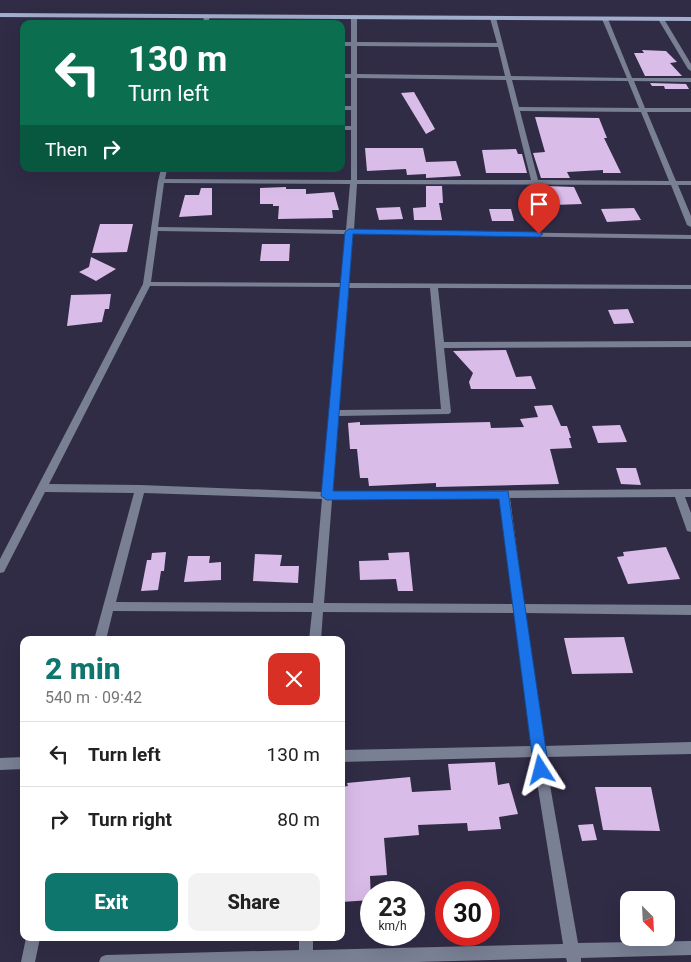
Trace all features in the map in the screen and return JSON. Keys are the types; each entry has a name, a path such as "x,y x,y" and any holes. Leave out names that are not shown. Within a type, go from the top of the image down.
{"main road":[{"path":"0,15 691,19"}],"street":[{"path":"206,20 207,16"},
{"path":"315,636 354,181 354,17"},
{"path":"493,18 534,182"},
{"path":"605,18 691,225"},
{"path":"661,19 691,69"},
{"path":"345,44 500,45"},
{"path":"345,76 691,80"},
{"path":"345,108 354,108"},
{"path":"516,109 691,110"},
{"path":"345,128 354,128"},
{"path":"0,569 147,284 163,172"},
{"path":"161,181 691,183"},
{"path":"154,229 691,237"},
{"path":"147,284 691,287"},
{"path":"334,413 446,412 434,286"},
{"path":"440,345 691,344"},
{"path":"42,488 140,489 327,496 691,493"},
{"path":"101,636 140,489"},
{"path":"679,493 691,528"},
{"path":"504,494 538,752 573,956"},
{"path":"109,606 691,610"},
{"path":"345,756 691,748"},
{"path":"0,764 20,764"},
{"path":"28,962 32,941"},
{"path":"306,941 306,956"},
{"path":"106,962 281,959 306,956 573,956 691,948"}],"building":[{"path":"642,50 666,51 677,62 670,63 682,76 645,76 634,53 644,53"},
{"path":"650,83 686,84 689,89 665,89 664,86 652,86"},
{"path":"414,92 435,129 426,134 401,93"},
{"path":"535,117 599,118 607,138 604,138 621,173 603,173 603,170 567,172 570,178 541,178 533,153 545,152"},
{"path":"365,148 423,148 426,162 456,161 461,176 426,178 426,174 407,175 406,169 367,171"},
{"path":"516,149 518,154 522,154 527,173 486,173 482,150"},
{"path":"426,186 442,186 443,203 439,203 442,220 414,220 413,208 426,207"},
{"path":"546,186 574,187 582,204 553,205"},
{"path":"286,187 286,189 306,189 306,194 334,192 339,210 332,210 333,218 278,219 279,206 260,204 260,188"},
{"path":"201,188 212,188 212,215 179,217 185,195 199,195"},
{"path":"400,207 403,219 379,220 376,208"},
{"path":"634,208 641,220 607,222 601,209"},
{"path":"489,209 511,209 514,221 492,221"},
{"path":"100,224 133,224 127,252 92,253"},
{"path":"262,244 290,244 289,261 260,261"},
{"path":"91,257 116,269 96,281 79,272 89,267"},
{"path":"111,294 109,309 105,309 102,322 67,326 71,295"},
{"path":"628,309 634,323 614,324 608,310"},
{"path":"506,350 516,377 531,376 536,389 471,389 469,382 473,373 453,351"},
{"path":"552,405 561,426 567,426 572,448 550,449 559,484 436,487 436,483 369,486 368,478 360,478 357,449 350,449 348,423 360,422 360,425 490,422 491,428 524,427 520,419 538,417 534,406"},
{"path":"620,425 627,442 598,443 592,426"},
{"path":"616,468 636,468 641,485 621,484"},
{"path":"666,547 680,579 628,584 617,557 624,556 623,552"},
{"path":"166,552 164,571 161,571 158,590 141,591 147,560 151,560 152,553"},
{"path":"409,552 413,591 398,591 396,579 360,580 359,561 389,560 388,553"},
{"path":"255,554 282,555 280,566 299,566 298,583 253,581"},
{"path":"188,556 210,556 209,563 221,562 221,580 184,582"},
{"path":"624,637 633,673 572,674 564,638"},
{"path":"495,762 498,785 509,783 518,814 499,817 501,829 468,831 467,823 418,825 419,835 384,838 387,875 370,876 370,881 360,881 360,901 345,902 345,786 348,786 347,783 410,777 412,792 451,790 448,764"},
{"path":"595,787 651,787 660,831 603,830"},
{"path":"593,824 597,840 582,841 578,825"}],"route":[{"path":"539,234 349,232 327,496 504,494 541,770"}]}
